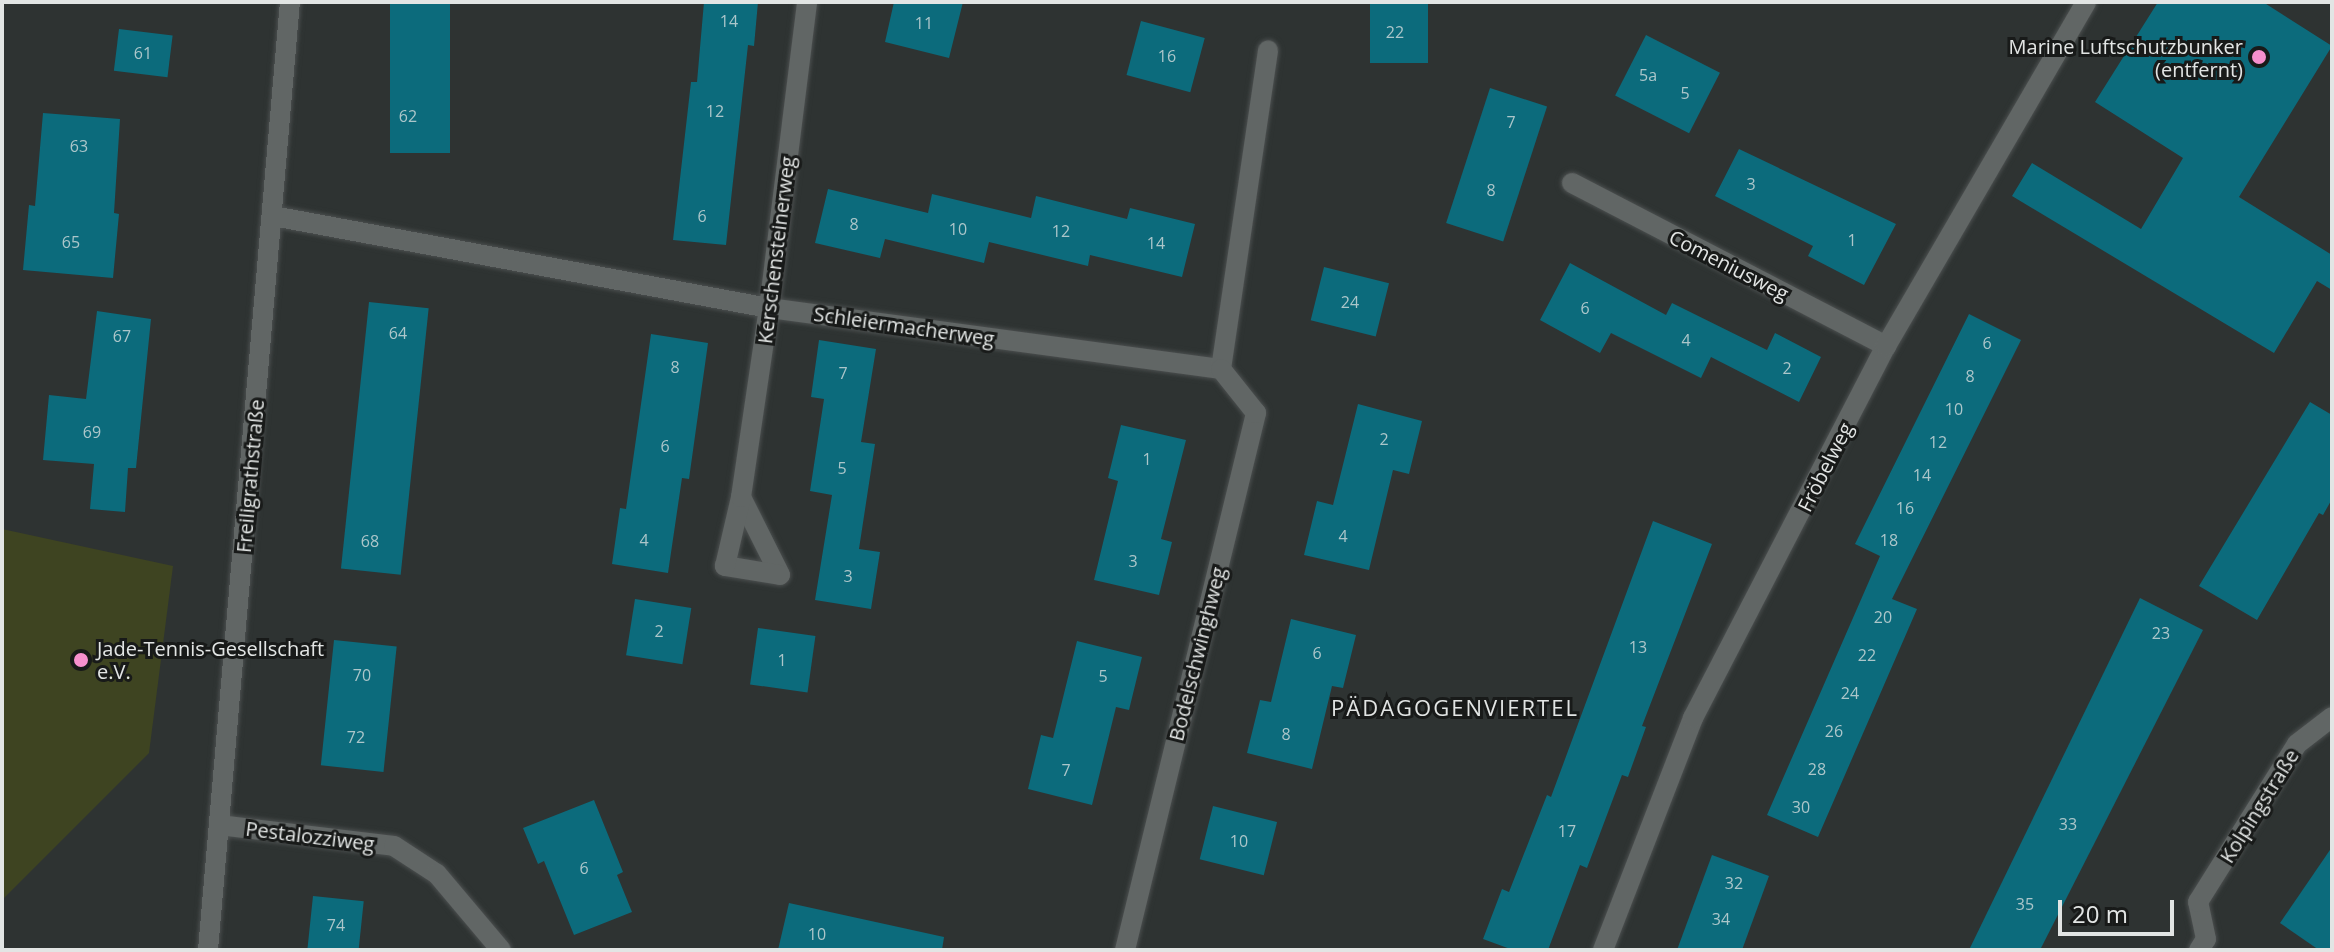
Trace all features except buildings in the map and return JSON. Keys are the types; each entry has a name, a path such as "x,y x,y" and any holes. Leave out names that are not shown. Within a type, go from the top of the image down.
{"street":[{"name":"Freiligrathstraße","path":"208,950 290,2"},
{"name":"Kerschensteinerweg","path":"741,497 769,308 807,2"},
{"name":"Fröbelweg","path":"1603,950 1693,718 1886,346 2086,2"},
{"path":"1221,369 1268,50"},
{"name":"Comeniusweg","path":"1572,183 1886,346"},
{"name":"Schleiermacherweg","path":"273,216 769,308 1221,369"},
{"name":"Bodelschwinghweg","path":"1125,950 1256,413 1221,369"},
{"name":"Kolpingstraße","path":"2199,950 2206,939 2198,902 2297,744 2332,717"},
{"name":"Pestalozziweg","path":"219,825 394,846 437,874 501,950"}],"green space":[{"name":"Jade-Tennis-Gesellschaft e.V.","path":"2,529 173,566 149,753 2,900"}],"place":[{"name":"Marine Luftschutzbunker (entfernt)","path":"2259,57"},
{"name":"Jade-Tennis-Gesellschaft e.V.","path":"81,660"}],"district":[{"name":"PÄDAGOGENVIERTEL","path":"1455,708"}]}
